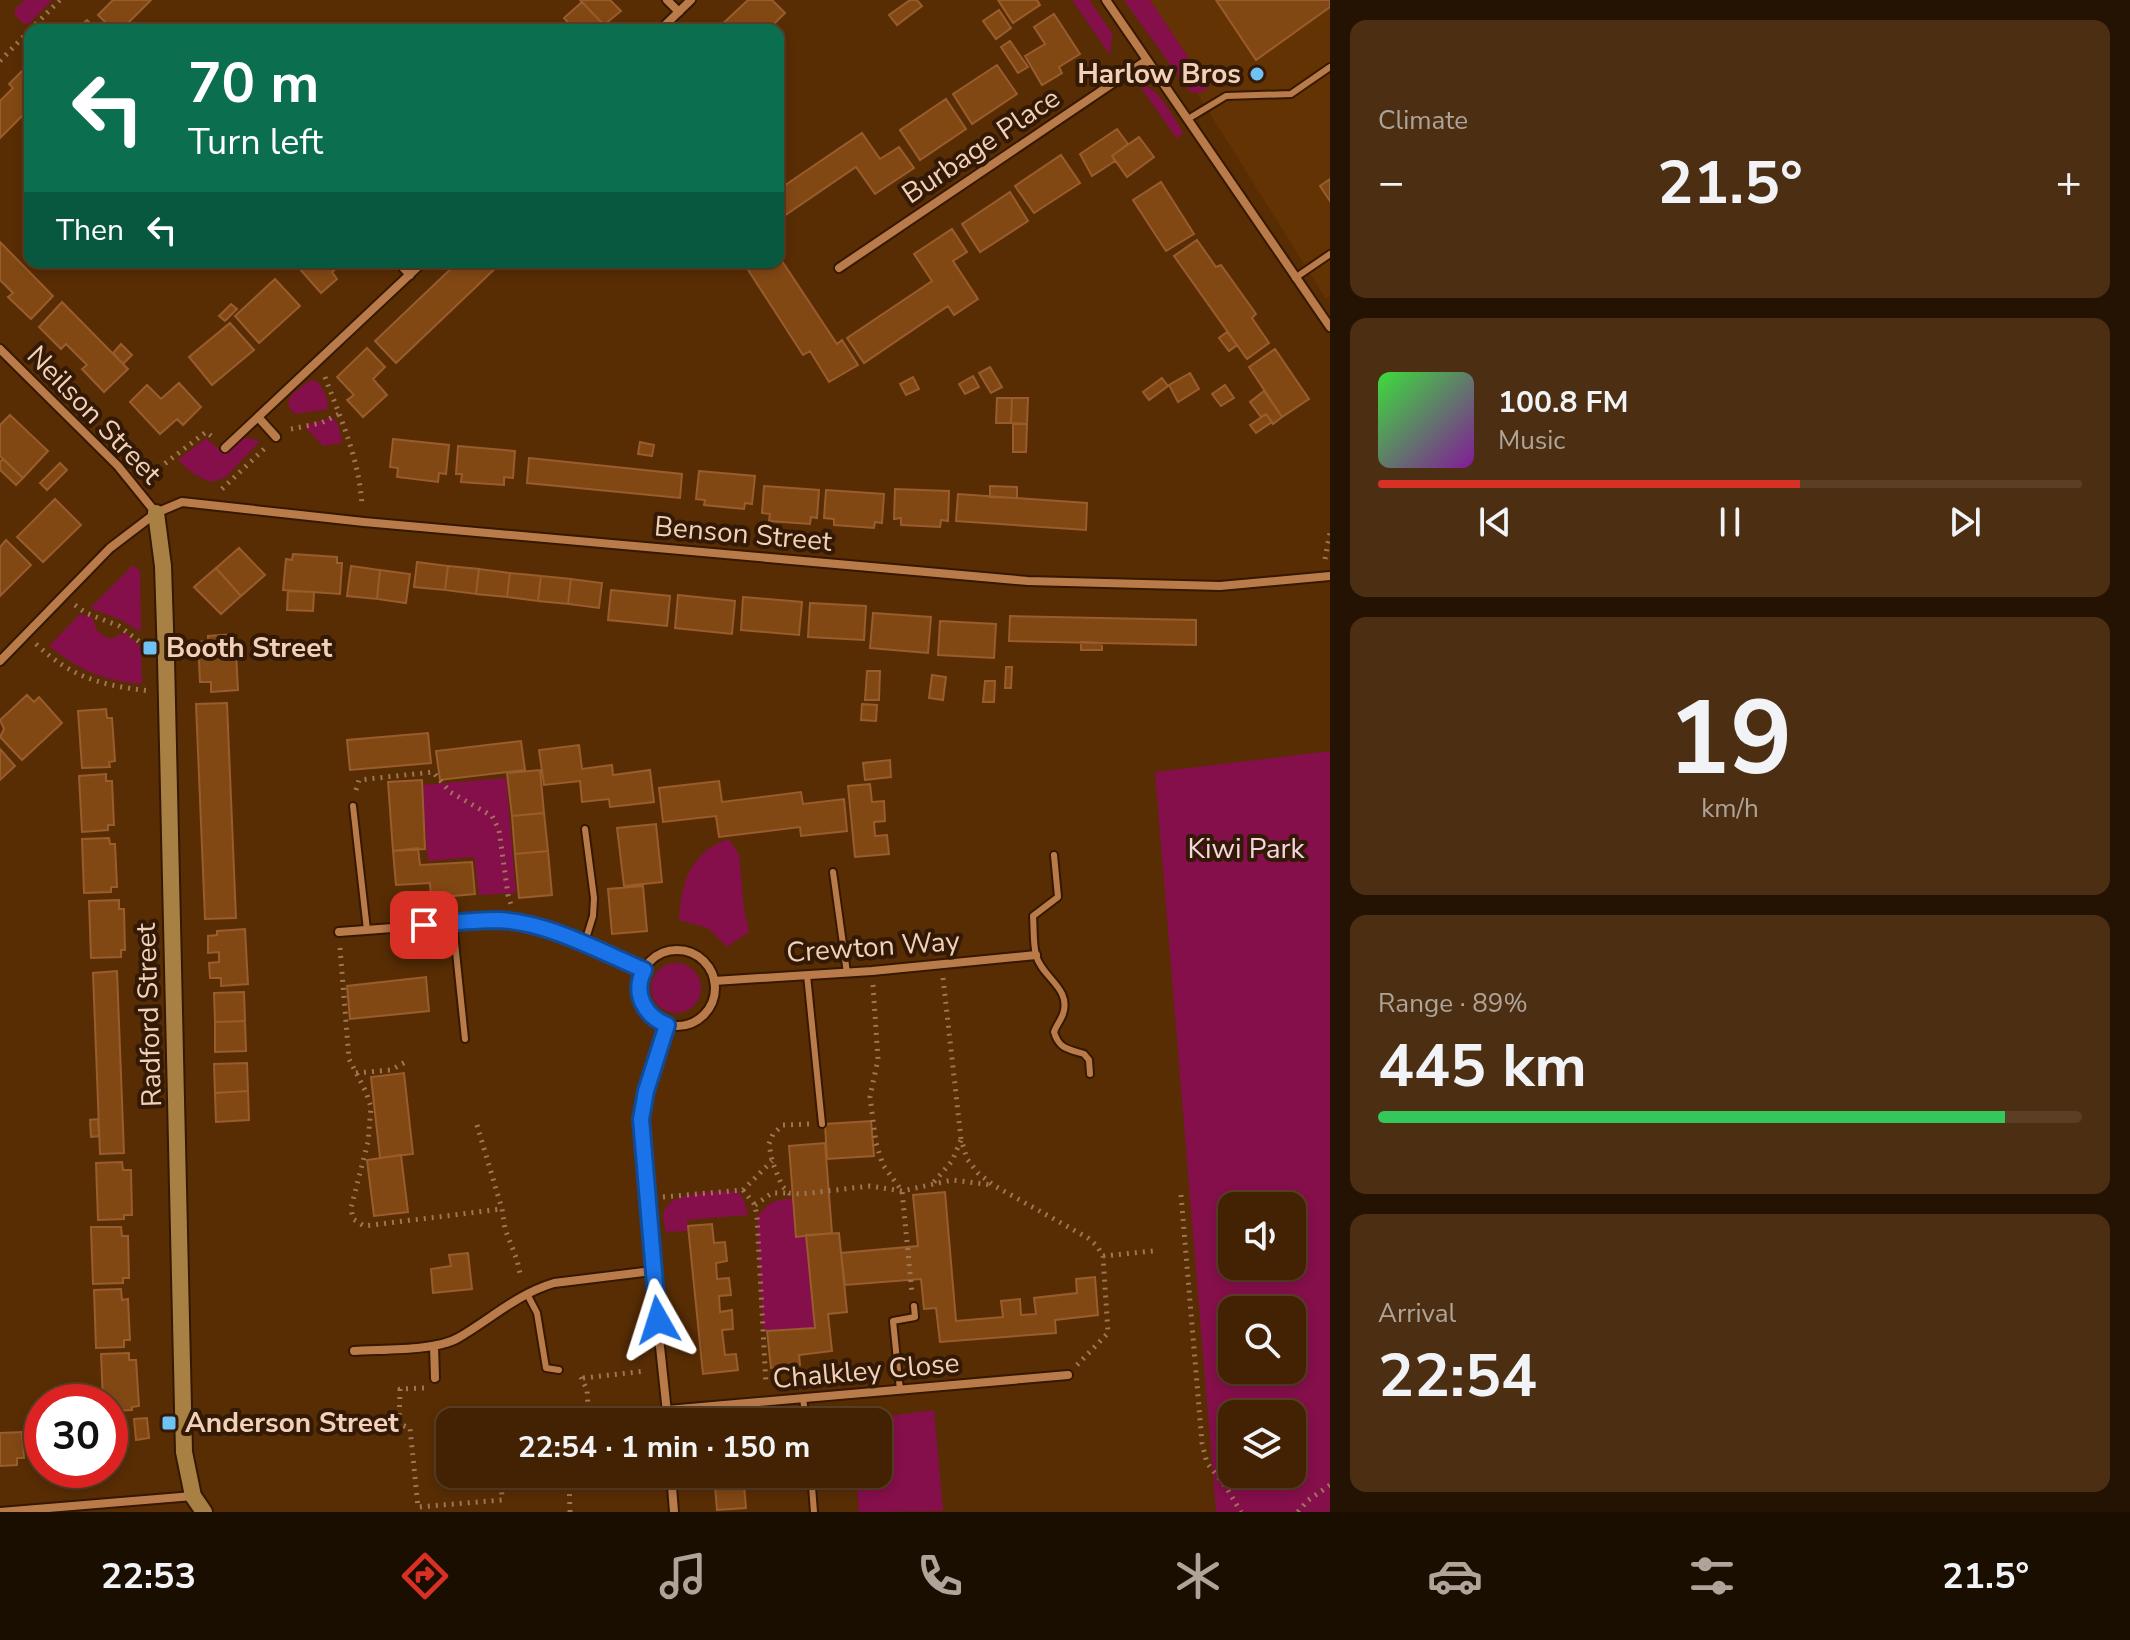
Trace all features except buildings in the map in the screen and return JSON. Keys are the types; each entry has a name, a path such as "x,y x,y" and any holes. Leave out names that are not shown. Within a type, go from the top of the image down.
{"street":[{"path":"667,0 679,12"},
{"path":"666,24 691,0"},
{"path":"1106,0 1330,327"},
{"name":"Burbage Place","path":"839,268 1147,60"},
{"path":"404,268 410,275"},
{"path":"225,448 417,268"},
{"name":"Neilson Street","path":"0,349 135,486 156,513"},
{"path":"258,417 276,437"},
{"name":"Benson Street","path":"156,513 182,502 202,502 364,522 1028,581 1220,586 1326,576"},
{"path":"0,661 110,548 156,513"},
{"name":"Radford Street","path":"156,513 163,566 166,659 184,1452 193,1496 204,1512"},
{"path":"339,932 500,920 542,929 644,970"},
{"path":"671,951 695,955 705,962 714,981 714,999 709,1009 699,1020 683,1026 667,1025 649,1015 639,989 644,970 656,956 671,951"},
{"name":"Crewton Way","path":"714,981 872,971 1036,955"},
{"path":"667,1025 646,1091 641,1119 652,1271 667,1408"},
{"path":"354,1351 434,1346 457,1340 527,1294 554,1283 652,1271"},
{"path":"434,1346 436,1383"},
{"name":"Chalkley Close","path":"689,1408 1068,1375"},
{"path":"672,1488 674,1512"},
{"path":"0,1512 193,1496"}],"lane":[{"path":"1188,119 1226,96 1291,94 1330,67"},
{"path":"1295,278 1330,254"},
{"path":"353,806 367,930"},
{"path":"584,945 593,916 594,898 585,829"},
{"path":"1054,855 1058,897 1033,916 1036,955 1046,976 1055,980 1062,992 1063,1014 1054,1032 1057,1042 1064,1048 1084,1054 1089,1060 1090,1074"},
{"path":"833,872 847,973"},
{"path":"453,923 465,1039"},
{"path":"807,975 822,1124"},
{"path":"527,1294 537,1313 546,1368 559,1370"},
{"path":"900,1390 893,1321 915,1317 914,1306"},
{"path":"803,1398 804,1408"},
{"path":"812,1488 814,1512"}],"path":[{"path":"36,24 60,0"},
{"path":"0,61 24,36"},
{"path":"316,362 351,438 364,522"},
{"path":"135,486 206,432 225,448"},
{"path":"1326,576 1330,533"},
{"path":"63,598 86,613 119,626 166,659"},
{"path":"27,636 52,660 87,680 166,693"},
{"path":"353,806 359,780 433,772 450,792 492,816 499,830 508,895 518,924"},
{"path":"339,932 349,1059 371,1107 371,1122 351,1208 353,1219 364,1226 502,1209"},
{"path":"942,965 961,1139 967,1159 993,1185 1088,1238 1103,1256 1108,1333 1068,1375"},
{"path":"872,971 878,1059 870,1097 876,1143 883,1165 902,1191 914,1306"},
{"path":"356,1073 391,1070 409,1060"},
{"path":"789,1193 782,1186 772,1161 769,1144 773,1134 783,1125 822,1124"},
{"path":"477,1125 505,1229 527,1294"},
{"path":"934,1182 952,1161 961,1139"},
{"path":"646,1198 743,1190 772,1161"},
{"path":"755,1205 772,1193 801,1194 870,1186 902,1191 952,1180 993,1185"},
{"path":"743,1190 755,1205 767,1401"},
{"path":"1181,1195 1202,1443 1207,1463 1241,1512"},
{"path":"1103,1256 1153,1251"},
{"path":"559,1370 583,1378 663,1369"},
{"path":"583,1378 588,1408"},
{"path":"436,1383 400,1389 399,1424 410,1428 418,1507 502,1500 502,1488"},
{"path":"1298,1512 1307,1501 1330,1485"},
{"path":"569,1488 570,1512"}],"shaded area":[{"name":"Harlow Bros","path":"1139,0 1330,0 1330,296 1326,299"}],"green space":[{"path":"25,0 52,0 30,23 24,24 15,15 15,9"},
{"path":"1072,0 1089,0 1112,33 1110,55"},
{"path":"1124,0 1150,0 1209,88 1200,93 1190,92"},
{"path":"1139,85 1153,90 1164,102 1183,132 1177,139"},
{"path":"311,380 318,382 322,388 328,409 296,414 290,409 288,401 293,393"},
{"path":"332,417 338,424 342,443 323,446 304,426"},
{"path":"238,436 260,441 225,478 209,482 192,473 178,460 206,438 222,452"},
{"path":"133,565 140,571 141,632 90,608"},
{"path":"80,614 93,618 96,629 106,637 110,639 125,633 141,647 142,684 92,673 49,646"},
{"name":"Kiwi Park","path":"1330,751 1330,1512 1216,1512 1155,772"},
{"path":"506,778 516,893 479,895 474,857 428,861 422,785"},
{"path":"729,839 739,855 749,932 727,947 708,928 679,920 682,893 690,870 705,851"},
{"path":"676,963 694,970 701,988 694,1006 676,1013 658,1006 651,988 658,970"},
{"path":"737,1191 744,1200 748,1215 687,1220 688,1231 666,1232 664,1212 675,1200 696,1194"},
{"path":"793,1198 806,1235 815,1328 767,1331 763,1327 757,1218 772,1203"},
{"path":"934,1410 943,1511 859,1512 857,1488 892,1488 892,1416"}],"place":[{"name":"Harlow Bros","path":"1257,74"},
{"name":"Booth Street","path":"150,648"},
{"name":"Anderson Street","path":"169,1423"}],"route":[{"path":"424,925 500,920 542,929 644,970 639,989 643,1006 649,1015 667,1025 646,1091 641,1119 658,1320"}]}
